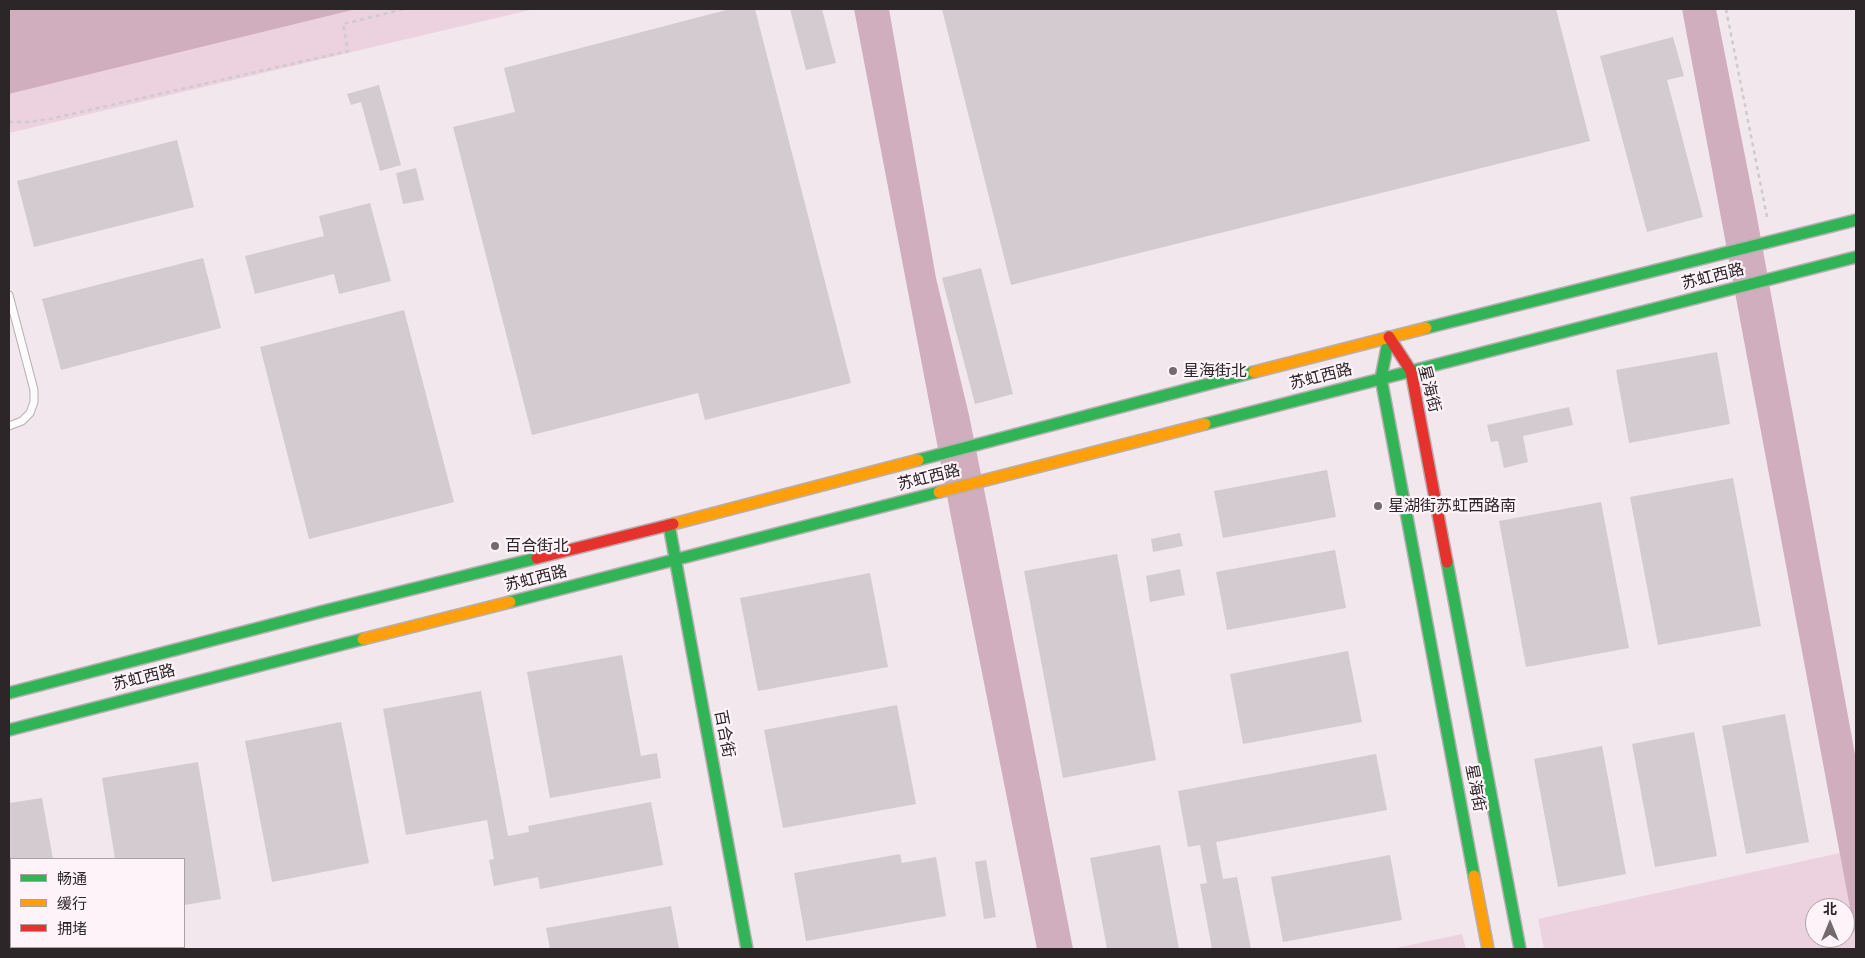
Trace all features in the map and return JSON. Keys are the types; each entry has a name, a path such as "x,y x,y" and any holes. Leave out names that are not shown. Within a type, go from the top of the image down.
{"main road":[{"name":"苏虹西路","path":"9,693 334,608 669,525 1389,337 1856,220"},
{"name":"苏虹西路","path":"9,730 1856,257"},
{"name":"星海街","path":"1389,337 1411,371 1520,949"},
{"name":"星海街","path":"1389,337 1381,378 1488,949"},
{"name":"百合街","path":"669,525 747,949"}],"lane":[{"path":"9,295 34,390 34,402 30,413 22,421 9,426"}],"path":[{"path":"9,122 50,119 348,51 343,24 404,9"},
{"path":"1726,9 1767,217"}],"shaded area":[{"path":"9,9 357,9 9,94"},
{"path":"358,9 534,9 9,133 9,94"},
{"path":"854,9 889,9 936,278 969,415 1073,949 1037,949 952,522"},
{"path":"1682,9 1716,9 1756,212 1856,760 1856,940 1855,898 1848,898"},
{"path":"1840,853 1848,898 1805,898 1805,948 1855,948 1855,935 1856,940 1856,949 1544,949 1538,919"},
{"path":"1462,934 1466,949 1391,949"}],"building":[{"path":"730,9 755,9 851,383 705,420 698,393 532,435 453,127 515,112 504,68"},
{"path":"790,9 822,9 836,63 806,70"},
{"path":"942,9 1556,9 1590,141 1011,285"},
{"path":"1673,37 1684,76 1667,80 1703,217 1647,232 1600,56"},
{"path":"379,85 401,165 380,171 361,102 351,105 347,94"},
{"path":"177,140 194,207 34,247 17,181"},
{"path":"416,168 424,200 403,204 396,173"},
{"path":"370,203 391,281 339,294 334,274 255,294 245,256 324,236 319,216"},
{"path":"203,258 221,328 61,370 42,299"},
{"path":"981,268 1013,394 975,404 942,278"},
{"path":"404,310 454,502 309,539 260,347"},
{"path":"1717,352 1730,424 1629,443 1616,370"},
{"path":"1569,407 1573,425 1523,436 1528,462 1504,468 1498,441 1491,442 1487,425"},
{"path":"1327,470 1336,517 1223,538 1214,491"},
{"path":"1733,478 1761,626 1658,645 1630,497"},
{"path":"1601,502 1629,648 1526,667 1499,521"},
{"path":"1180,533 1183,546 1153,552 1151,539"},
{"path":"1335,550 1346,608 1227,630 1216,572"},
{"path":"1117,554 1156,760 1063,778 1024,571"},
{"path":"1180,569 1185,595 1150,602 1146,576"},
{"path":"870,573 888,667 758,691 740,598"},
{"path":"1348,651 1362,722 1243,744 1230,674"},
{"path":"622,655 641,756 657,753 661,778 550,798 527,672"},
{"path":"481,691 508,836 529,832 528,826 651,802 663,865 540,889 538,877 494,886 489,860 494,859 487,820 406,835 383,709"},
{"path":"897,705 916,804 783,828 764,730"},
{"path":"1785,714 1809,842 1746,854 1722,726"},
{"path":"341,722 369,863 272,882 245,741"},
{"path":"1694,732 1717,856 1655,867 1632,744"},
{"path":"1602,746 1626,874 1558,887 1534,759"},
{"path":"1376,754 1387,810 1216,842 1223,879 1237,877 1251,949 1212,949 1200,884 1207,883 1200,845 1188,847 1178,791"},
{"path":"198,762 221,899 185,905 185,858 115,858 102,778"},
{"path":"42,798 53,858 9,859 9,803"},
{"path":"1160,845 1179,949 1107,949 1090,858"},
{"path":"900,854 902,863 936,857 946,916 806,941 794,873"},
{"path":"1390,855 1402,920 1283,942 1271,877"},
{"path":"986,860 996,917 984,919 975,862"},
{"path":"671,906 679,949 550,949 546,928"}],"traffic: fast":[{"path":"1426,328 1856,220"},
{"path":"1205,424 1856,257"},
{"path":"1389,337 1381,378 1474,876"},
{"path":"918,460 1254,372"},
{"path":"510,602 939,492"},
{"path":"669,525 747,949"},
{"path":"9,693 537,558"},
{"path":"1447,562 1520,949"},
{"path":"9,730 363,639"}],"traffic: slow":[{"path":"1254,372 1426,328"},
{"path":"939,492 1205,424"},
{"path":"673,524 918,460"},
{"path":"363,639 510,602"},
{"path":"1474,876 1488,949"}],"traffic: jam":[{"path":"1389,337 1411,371 1447,562"},
{"path":"537,558 673,524"}],"place":[{"name":"星海街北","path":"1173,371"},
{"name":"星湖街苏虹西路南","path":"1378,506"},
{"name":"百合街北","path":"495,546"}]}
